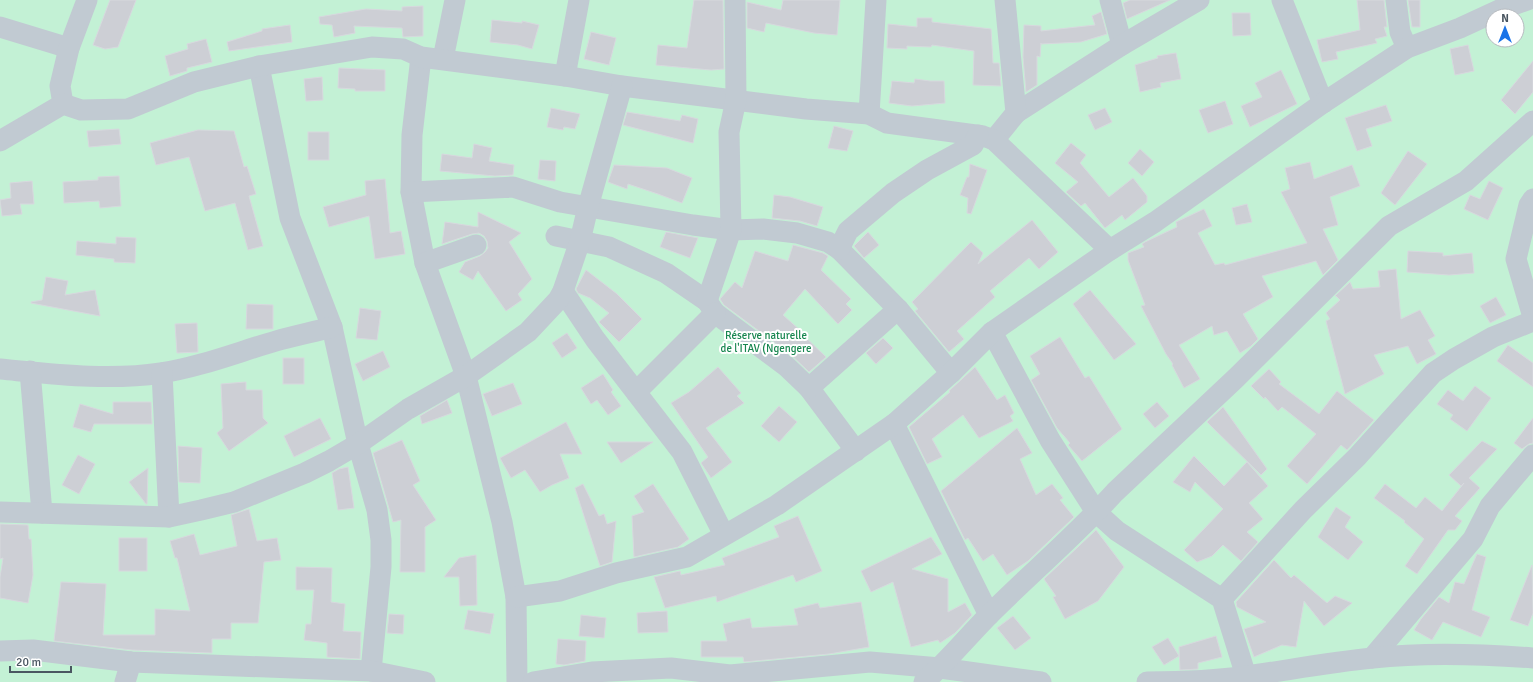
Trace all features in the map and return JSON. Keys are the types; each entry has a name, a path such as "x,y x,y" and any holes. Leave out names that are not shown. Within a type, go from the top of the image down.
{"street":[{"path":"62,104 60,86 69,48 87,0"},
{"path":"443,59 455,0"},
{"path":"565,76 579,0"},
{"path":"636,392 711,307 731,230 729,132 736,100 735,0"},
{"path":"869,114 876,0"},
{"path":"1004,0 1016,113"},
{"path":"1110,0 1122,45"},
{"path":"838,249 848,231 893,193 927,170 986,138 1016,113 1122,45 1199,0"},
{"path":"1282,0 1323,102"},
{"path":"1396,0 1400,32 1407,48"},
{"path":"516,597 560,591 616,573 687,557 777,505 894,424 992,332 1110,250 1156,222 1323,102 1407,48 1460,28 1500,5 1526,0"},
{"path":"0,27 69,48"},
{"path":"0,141 62,104 81,110 128,109 194,82 259,66 372,47 403,49 421,57 565,76 622,86 806,109 869,114 887,123 986,138 1110,250"},
{"path":"421,57 412,135 411,192 425,263 466,376 502,522 516,597 517,682"},
{"path":"259,66 290,218 332,327 358,444 377,510 381,567 378,676"},
{"path":"0,512 169,516 234,502 305,473 329,461 358,444 408,409 466,376 528,332 558,300 563,291 580,240 622,86"},
{"path":"924,682 940,668 989,615 1115,492 1236,378 1389,226 1466,181 1533,121"},
{"path":"411,192 513,187 560,202 588,207 731,230 763,229 797,233 828,242 838,249 898,309 950,373"},
{"path":"1533,199 1529,205 1516,260 1533,317"},
{"path":"556,236 609,247 666,273 786,366 809,388 856,451"},
{"path":"425,263 476,245"},
{"path":"563,291 595,339 682,452 724,535"},
{"path":"809,388 898,309"},
{"path":"1222,599 1303,510 1357,457 1433,374 1454,359 1493,337 1533,321"},
{"path":"0,369 92,376 162,373 209,362 277,341 332,327"},
{"path":"992,332 1050,440 1096,512 1117,531 1222,599 1246,676"},
{"path":"30,371 42,513"},
{"path":"162,373 169,516"},
{"path":"894,424 989,615"},
{"path":"1372,658 1473,538 1490,506 1533,454"},
{"path":"0,650 33,650 131,662 378,676 425,682"},
{"path":"1147,682 1181,682 1246,676 1271,677 1372,658 1423,654 1533,658"},
{"path":"125,682 131,662"},
{"path":"533,682 592,672 671,668 737,679 870,662 940,668 1041,682"}],"green space":[{"name":"Réserve naturelle de l'ITAV (Ngengere","path":"0,0 1533,0 1533,682 0,682"}],"building":[{"path":"110,0 136,0 118,47 105,49 93,45"},
{"path":"694,0 723,0 724,69 711,70 656,65 658,45 687,48"},
{"path":"783,0 840,0 837,35 814,33 766,23 764,32 747,28 747,2 781,10"},
{"path":"1130,0 1170,0 1127,19 1123,3"},
{"path":"1357,0 1384,0 1387,27 1384,27 1387,36 1375,39 1377,43 1336,52 1338,59 1322,62 1317,40 1360,30"},
{"path":"1408,0 1420,0 1420,27 1412,27"},
{"path":"423,6 423,36 403,37 402,28 354,26 355,33 334,37 332,25 320,24 319,17 366,9 402,11 402,7"},
{"path":"1101,12 1107,34 1081,42 1041,43 1040,57 1037,56 1037,85 1026,92 1023,57 1024,25 1041,26 1041,31 1095,25 1092,16"},
{"path":"1232,13 1250,13 1251,35 1233,36"},
{"path":"917,18 932,18 932,22 991,29 993,63 999,63 1001,86 973,85 974,51 932,45 931,47 907,46 907,49 887,48 888,24 917,27"},
{"path":"492,20 522,23 522,21 539,25 532,49 518,45 490,42"},
{"path":"290,25 292,42 229,51 227,42 262,31 262,29"},
{"path":"591,32 616,38 609,65 584,59"},
{"path":"206,39 212,62 187,68 187,71 170,76 165,56 188,49 187,44"},
{"path":"1468,45 1474,71 1455,75 1450,49"},
{"path":"1176,53 1181,79 1160,83 1161,87 1140,92 1135,65 1158,58 1157,56"},
{"path":"1533,61 1533,92 1515,114 1501,100"},
{"path":"339,68 385,70 385,91 355,91 355,89 338,88"},
{"path":"1281,70 1297,104 1250,127 1241,106 1262,97 1255,83"},
{"path":"322,77 323,100 306,101 304,79"},
{"path":"915,79 944,81 945,103 912,106 889,103 892,81 914,83"},
{"path":"1225,101 1233,124 1208,133 1199,110"},
{"path":"1386,105 1392,121 1366,129 1372,146 1357,151 1345,118"},
{"path":"551,108 580,114 575,129 564,127 563,130 547,127"},
{"path":"1105,108 1112,122 1095,130 1088,115"},
{"path":"627,112 680,121 682,115 698,119 693,143 623,125"},
{"path":"834,126 853,131 847,151 828,148"},
{"path":"119,129 121,144 89,147 87,131"},
{"path":"198,130 234,131 244,167 247,166 256,194 249,196 263,246 248,250 235,203 205,211 189,157 156,165 150,143"},
{"path":"308,132 329,132 329,160 308,160"},
{"path":"1071,143 1086,155 1080,163 1109,197 1133,178 1147,196 1147,202 1125,220 1122,215 1105,228 1085,203 1081,206 1066,192 1078,182 1055,163"},
{"path":"474,144 492,148 489,161 514,165 513,175 495,176 440,171 442,154 472,158"},
{"path":"1140,149 1154,162 1142,176 1128,163"},
{"path":"1408,151 1427,164 1395,205 1381,193"},
{"path":"540,160 556,161 555,181 538,179"},
{"path":"1310,162 1314,179 1352,165 1360,186 1330,197 1338,225 1323,229 1338,260 1323,275 1316,261 1262,276 1273,297 1243,314 1258,339 1251,346 1240,353 1227,331 1214,335 1212,326 1179,345 1200,379 1184,388 1172,365 1173,364 1166,354 1141,306 1145,305 1128,260 1128,253 1144,247 1142,244 1145,242 1177,227 1176,222 1204,209 1212,226 1198,233 1215,265 1224,263 1225,265 1307,243 1281,192 1290,189 1285,168"},
{"path":"970,164 987,170 971,214 967,213 968,198 960,195 967,177 969,177"},
{"path":"614,165 667,168 692,178 682,203 628,184 627,189 608,182"},
{"path":"119,176 121,206 100,208 99,201 64,203 63,182 98,180 98,177"},
{"path":"385,179 390,233 401,231 405,254 375,259 369,216 329,227 323,207 366,195 365,181"},
{"path":"32,181 34,204 20,204 22,214 2,216 0,200 11,198 10,183"},
{"path":"1489,181 1503,188 1488,220 1464,209 1470,195 1480,199"},
{"path":"774,195 790,197 823,207 817,226 800,221 772,218"},
{"path":"1247,204 1252,222 1236,225 1232,208"},
{"path":"478,212 521,233 509,242 532,279 518,294 522,300 506,311 478,271 473,280 459,272 465,262 480,256 488,248 487,241 484,236 479,233 472,234 442,244 445,222 478,227"},
{"path":"1032,220 1058,252 1039,269 1029,258 990,291 995,297 957,331 964,339 949,352 915,311 918,309 912,302 971,242 983,253 978,264"},
{"path":"666,232 698,238 690,258 660,247"},
{"path":"868,232 879,245 864,258 854,246"},
{"path":"116,237 136,238 135,263 114,262 114,259 76,255 77,241 116,244"},
{"path":"793,245 823,253 828,256 821,270 851,299 846,304 852,310 838,324 805,289 783,315 826,357 809,372 786,350 724,305 720,299 735,282 742,288 755,251 788,261"},
{"path":"1408,251 1443,253 1443,256 1472,253 1474,273 1449,275 1407,272"},
{"path":"1396,269 1401,319 1420,310 1435,336 1428,340 1436,354 1417,364 1408,346 1374,355 1384,374 1345,394 1326,321 1330,319 1326,313 1340,300 1335,296 1350,282 1353,289 1380,287 1378,271"},
{"path":"586,270 617,294 642,319 619,342 599,322 609,313 590,298 578,293 576,289"},
{"path":"46,277 68,281 65,295 95,290 100,316 31,303 42,300"},
{"path":"1090,290 1136,344 1114,360 1073,304"},
{"path":"1496,297 1506,315 1490,323 1480,306"},
{"path":"247,304 273,305 273,329 246,329"},
{"path":"360,308 381,311 377,340 356,338"},
{"path":"197,323 198,352 177,353 175,324"},
{"path":"567,333 577,348 562,358 552,343"},
{"path":"1060,337 1085,378 1089,376 1122,429 1082,461 1068,445 1070,443 1057,428 1031,380 1040,374 1030,356"},
{"path":"883,338 893,348 876,364 866,353"},
{"path":"1508,345 1533,363 1533,387 1497,361"},
{"path":"383,351 390,367 363,381 355,364"},
{"path":"283,358 304,358 304,384 283,384"},
{"path":"718,367 741,393 737,396 744,403 706,428 732,462 711,478 701,463 708,457 671,403 689,392"},
{"path":"975,367 997,400 1005,395 1014,413 1010,416 1013,421 979,438 963,415 932,439 942,457 927,464 909,427 950,392 949,391"},
{"path":"1269,369 1281,382 1279,384 1319,414 1337,391 1374,420 1347,450 1341,445 1307,484 1287,466 1316,434 1282,407 1278,411 1265,397 1264,399 1251,386"},
{"path":"603,374 613,390 611,392 621,406 608,415 597,400 591,404 581,388"},
{"path":"246,382 246,390 262,390 263,418 268,423 229,451 217,433 223,428 221,384"},
{"path":"513,383 522,404 492,416 483,394"},
{"path":"1475,386 1491,398 1467,431 1450,419 1453,415 1437,404 1448,390 1463,401"},
{"path":"447,400 452,413 422,424 420,416"},
{"path":"113,402 151,402 152,424 94,424 91,432 73,427 80,404 113,414"},
{"path":"1157,402 1169,416 1155,428 1143,414"},
{"path":"779,406 797,422 779,442 761,426"},
{"path":"1223,407 1267,469 1261,475 1207,422"},
{"path":"320,418 331,439 294,457 284,436"},
{"path":"1533,418 1533,443 1522,449 1514,443"},
{"path":"566,422 582,454 560,454 569,478 540,492 525,470 511,478 500,458"},
{"path":"1017,428 1032,453 1020,459 1036,495 1052,484 1063,498 1060,500 1074,517 1028,561 1007,575 993,554 983,561 968,538 965,540 941,491"},
{"path":"402,440 420,481 413,485 436,520 425,527 425,572 400,572 401,520 393,522 373,453"},
{"path":"1482,441 1497,449 1469,478 1480,488 1455,516 1462,521 1455,530 1448,530 1417,574 1405,566 1424,539 1404,522 1405,521 1374,498 1385,484 1416,508 1425,497 1442,511 1464,483 1461,486 1449,475"},
{"path":"607,442 653,442 621,463"},
{"path":"178,446 202,448 200,483 179,482"},
{"path":"78,455 95,464 79,494 62,485"},
{"path":"1194,456 1224,486 1247,462 1268,486 1249,503 1263,519 1247,532 1258,542 1241,561 1223,545 1212,556 1197,562 1184,550 1223,509 1195,482 1190,492 1173,482"},
{"path":"348,467 354,508 338,510 332,473 339,469"},
{"path":"148,468 147,504 146,504 129,482"},
{"path":"583,484 599,516 604,514 607,524 616,521 612,562 600,566 575,488"},
{"path":"653,484 689,539 678,547 634,557 632,516 644,512 634,496"},
{"path":"1336,507 1351,517 1345,527 1363,542 1348,560 1318,537"},
{"path":"249,509 257,541 277,538 281,560 264,562 258,623 231,623 231,639 212,639 212,653 132,650 54,641 61,582 106,584 103,635 155,635 155,609 190,611 177,558 175,558 170,541 194,534 200,555 237,546 231,515"},
{"path":"798,516 822,571 796,582 793,575 717,602 716,596 665,608 654,577 680,571 681,575 725,565 722,558 779,537 774,526"},
{"path":"0,524 28,525 29,539 31,539 33,575 28,603 0,598 0,577 3,558 0,559"},
{"path":"1096,530 1124,567 1098,601 1065,619 1053,597 1056,596 1044,579"},
{"path":"931,537 942,554 912,569 948,579 948,612 965,603 972,615 955,633 940,643 938,640 911,647 893,582 871,592 861,571"},
{"path":"119,538 147,538 147,571 119,571"},
{"path":"1477,554 1486,557 1472,610 1490,617 1481,637 1443,622 1432,640 1414,630 1439,597 1449,603 1455,582 1464,584"},
{"path":"476,555 477,605 460,606 459,577 444,577 459,558"},
{"path":"1274,560 1291,578 1294,575 1327,603 1335,596 1352,603 1324,626 1304,601 1296,647 1282,645 1254,657 1244,629 1266,622 1237,607 1236,602"},
{"path":"1532,565 1533,613 1528,626 1510,620"},
{"path":"296,567 332,568 331,602 345,604 343,631 361,632 360,659 327,657 327,643 304,640 306,624 311,624 314,590 296,590"},
{"path":"861,602 869,647 829,654 744,662 743,657 701,657 701,641 727,641 723,624 750,618 752,628 798,625 794,609 818,603 820,608"},
{"path":"468,610 494,614 490,634 464,629"},
{"path":"667,611 668,632 638,633 637,613"},
{"path":"389,614 404,615 403,634 387,633"},
{"path":"581,615 606,618 604,638 579,636"},
{"path":"1013,616 1031,638 1015,650 997,628"},
{"path":"1216,636 1222,657 1198,663 1198,669 1180,670 1179,647"},
{"path":"1168,638 1179,656 1164,665 1152,647"},
{"path":"558,639 586,641 585,661 564,665 556,664"}]}
